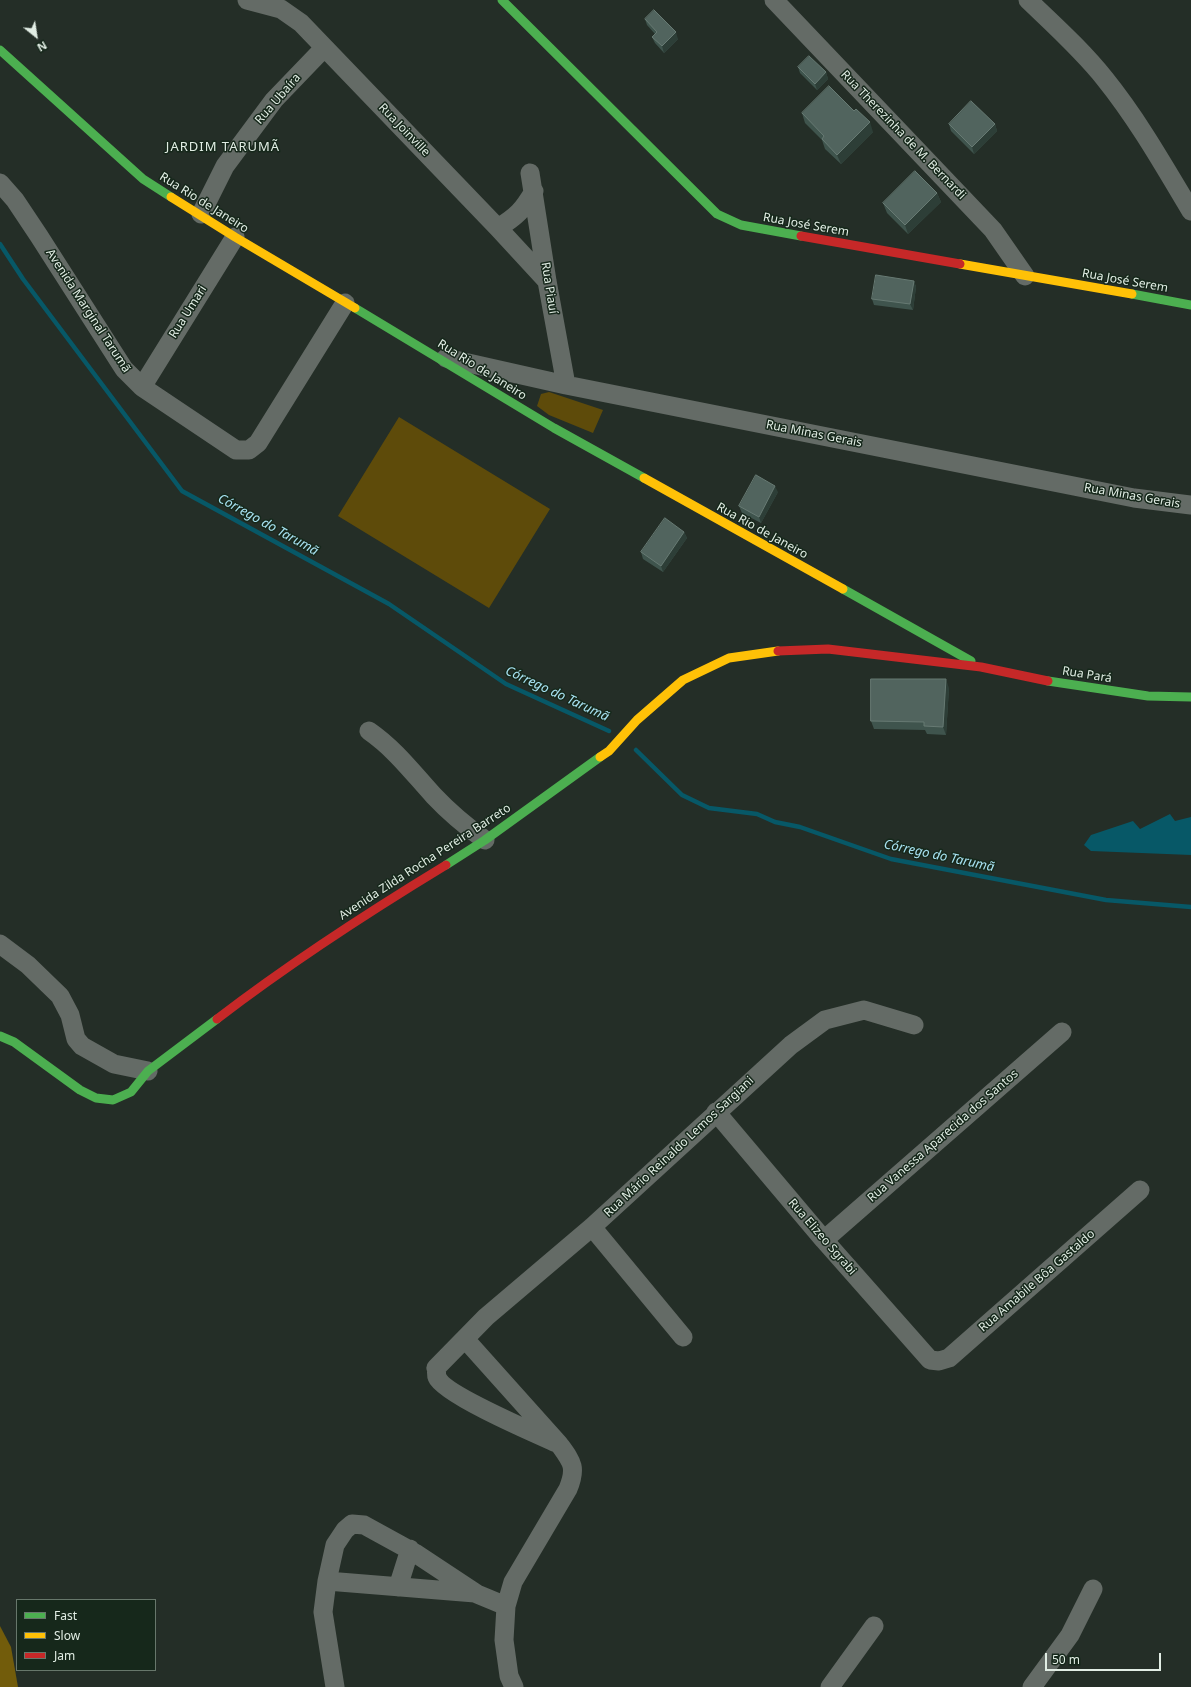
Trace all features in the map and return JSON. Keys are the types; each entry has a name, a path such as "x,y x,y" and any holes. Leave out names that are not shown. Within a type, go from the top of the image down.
{"street":[{"name":"Rua Joinville","path":"247,0 281,9 301,23 547,281"},
{"name":"Rua José Serem","path":"502,0 717,214 741,225 1191,305"},
{"name":"Rua Therezinha de M. Bernardi","path":"774,0 993,230 1025,276"},
{"path":"1028,0 1066,36 1104,78 1142,131 1191,211"},
{"name":"Rua Ubaíra","path":"201,214 225,166 274,100 324,48"},
{"name":"Rua Rio de Janeiro","path":"0,50 143,178 234,236 561,432 981,667"},
{"name":"Rua Piauí","path":"498,228 515,217 526,205 532,182 547,281 566,385"},
{"name":"Avenida Marginal Tarumã","path":"0,183 15,200 124,369 142,387 236,450 249,450 258,443 345,303"},
{"name":"Rua Umari","path":"142,387 234,236"},
{"name":"Rua Minas Gerais","path":"438,357 566,385 1134,498 1191,505"},
{"name":"Avenida Zilda Rocha Pereira Barreto","path":"0,1036 6,1037 66,1081 88,1094 102,1100 116,1100 128,1094 137,1086 148,1070 250,994 360,918 485,840 609,751 637,720 683,680 729,658 771,651 828,648 981,667"},
{"name":"Rua Pará","path":"981,667 1035,679 1148,696 1191,697"},
{"path":"369,731 394,751 434,796 463,824 485,840"},
{"path":"0,944 28,965 60,996 70,1016 76,1039 82,1046 114,1064 148,1070"},
{"name":"Rua Mário Reinaldo Lemos Sargiani","path":"500,1418 446,1387 437,1378 436,1368 486,1317 592,1227 791,1045 825,1020 864,1010 914,1025"},
{"name":"Rua Vanessa Aparecida dos Santos","path":"824,1240 1062,1032"},
{"name":"Rua Elizeo Sgrabi","path":"716,1112 824,1240 930,1360"},
{"name":"Rua Amabile Bôa Gastaldo","path":"930,1360 940,1361 949,1358 1140,1190"},
{"path":"592,1227 683,1337"},
{"path":"465,1339 559,1444 571,1461 573,1476 568,1489 513,1582 506,1606 504,1640 509,1676 514,1687"},
{"path":"516,1395 500,1418 559,1444"},
{"path":"335,1687 323,1612 327,1580 335,1545 345,1530 352,1524 364,1525 410,1549 477,1594 506,1606"},
{"path":"398,1587 410,1549"},
{"path":"327,1580 477,1594"},
{"path":"1032,1687 1070,1635 1093,1589"},
{"path":"830,1687 874,1626"}],"shaded area":[{"path":"549,392 603,410 593,433 549,415 537,406 541,394"},
{"path":"399,417 550,509 489,608 338,516"},
{"path":"0,1626 11,1647 18,1687 0,1687"}],"water":[{"path":"1170,814 1175,821 1191,817 1191,855 1091,851 1084,845 1091,835 1133,821 1140,829"}],"building":[{"path":"654,10 676,32 662,46 652,37 657,32 645,19"},
{"path":"809,56 826,72 815,84 798,67"},
{"path":"829,86 854,111 856,109 870,122 837,155 822,139 824,136 802,113"},
{"path":"971,101 995,124 972,147 949,124"},
{"path":"915,171 937,193 905,225 883,203"},
{"path":"876,275 914,281 910,304 872,299"},
{"path":"756,475 775,486 759,517 739,506"},
{"path":"665,518 684,532 661,566 641,552"},
{"path":"871,679 946,679 943,727 924,726 924,722 871,721"}],"waterway":[{"name":"Córrego do Tarumã","path":"0,244 23,279 182,491 389,604 506,684 609,731"},
{"name":"Córrego do Tarumã","path":"636,750 682,795 709,808 757,814 775,822 800,827 891,859 1106,900 1191,907"}],"traffic: fast":[{"path":"502,0 717,214 741,225 801,236"},
{"path":"0,50 143,179 171,197"},
{"path":"1132,294 1191,305"},
{"path":"355,308 554,428 644,478"},
{"path":"843,589 971,661"},
{"path":"1048,681 1148,696 1191,697"},
{"path":"446,865 485,840 600,757"},
{"path":"0,1036 14,1042 80,1090 96,1098 113,1100 131,1092 148,1071 217,1019"}],"traffic: slow":[{"path":"171,197 355,308"},
{"path":"960,264 1132,294"},
{"path":"644,478 843,589"},
{"path":"600,757 609,751 637,720 683,680 729,658 778,651"}],"traffic: jam":[{"path":"801,236 960,264"},
{"path":"778,651 828,649 981,667 1048,681"},
{"path":"217,1019 272,978 329,939 446,865"}],"district":[{"name":"JARDIM TARUMÃ","path":"223,147"}]}
